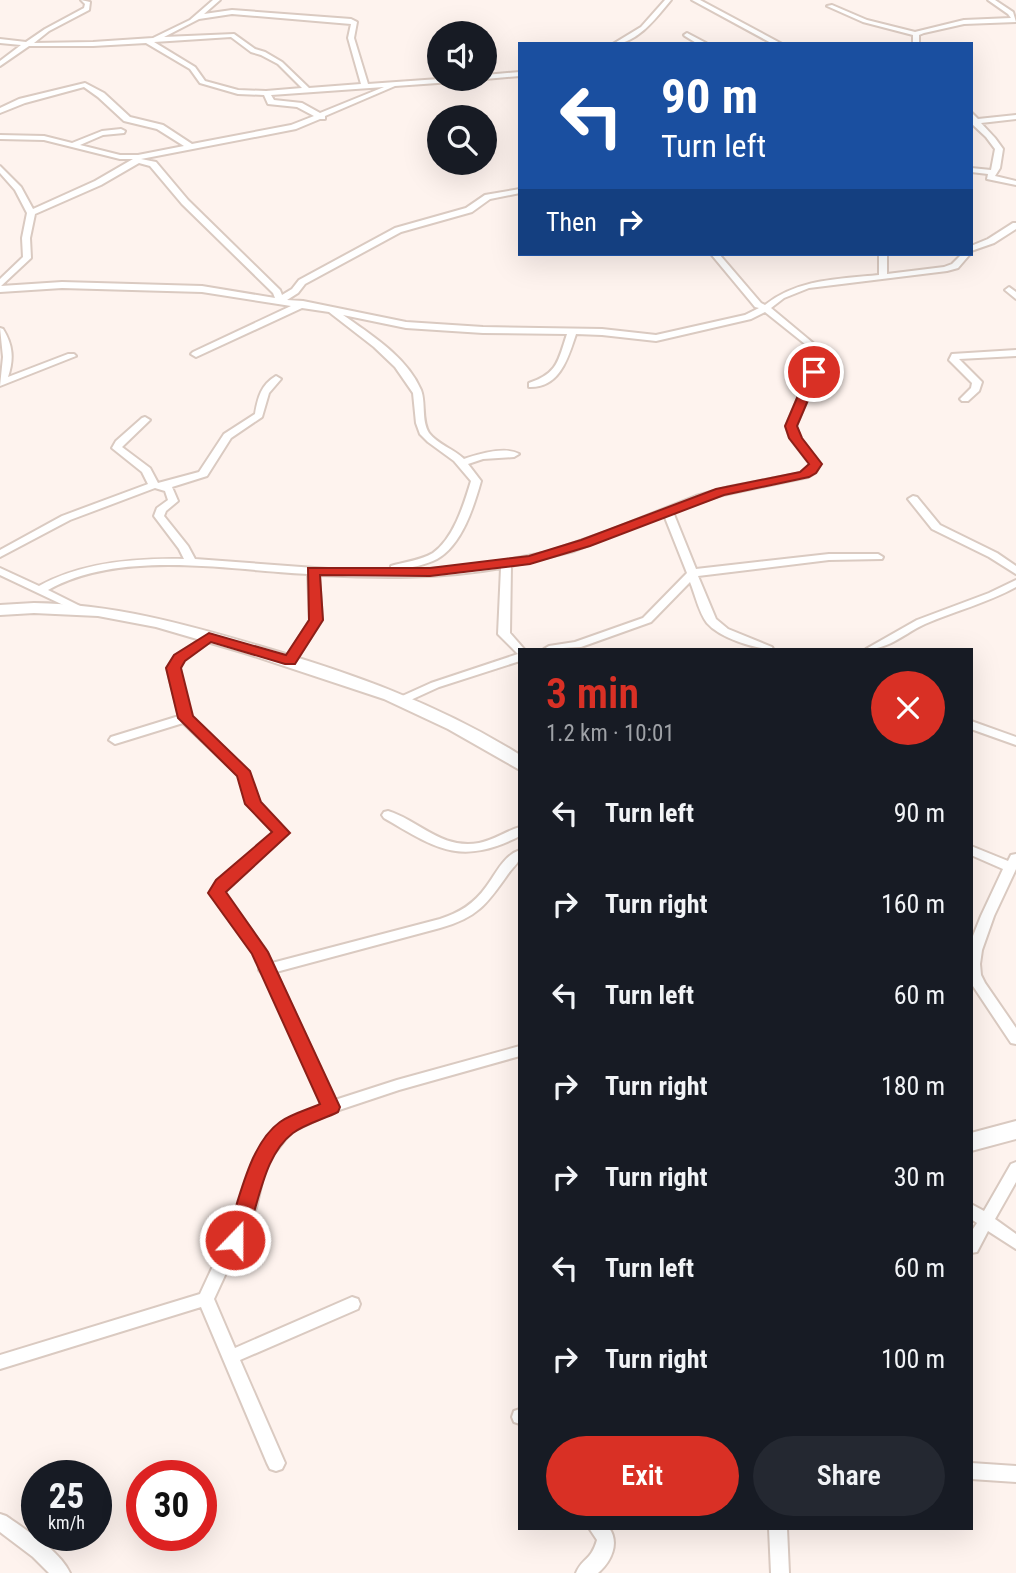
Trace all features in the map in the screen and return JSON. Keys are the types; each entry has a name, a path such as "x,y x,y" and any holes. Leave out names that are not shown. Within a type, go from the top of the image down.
{"main road":[{"path":"0,610 76,608 127,614 209,637 404,699 449,721 518,763"},
{"path":"973,1141 1016,1129"}],"street":[{"path":"0,64 87,9 88,3 84,0"},
{"path":"149,42 197,17 217,0"},
{"path":"619,42 643,28 667,0"},
{"path":"695,0 775,42"},
{"path":"991,0 1011,13 1016,20"},
{"path":"830,6 865,21 916,34 964,22 1016,20"},
{"path":"197,17 267,10 355,23 351,38 365,86"},
{"path":"916,34 916,42"},
{"path":"0,41 28,44 149,42 232,35 253,51 263,53 280,63 306,88"},
{"path":"687,35 700,42"},
{"path":"149,42 192,68 202,82 237,92 266,93 306,88 427,83"},
{"path":"497,75 518,69"},
{"path":"497,76 518,74"},
{"path":"0,111 22,101 86,85 101,94 127,119 160,127 189,146"},
{"path":"0,137 33,137 138,158 189,146 274,132 322,117 392,86"},
{"path":"266,93 271,102 299,105 322,117"},
{"path":"973,118 1016,117"},
{"path":"973,118 999,149 999,157 990,177 1016,183"},
{"path":"73,145 102,133 121,131"},
{"path":"124,168 128,158"},
{"path":"31,213 98,183 138,158"},
{"path":"138,158 153,164 185,202 277,292 280,301"},
{"path":"0,168 18,189 31,213 26,238 27,258 0,286"},
{"path":"973,170 993,172"},
{"path":"280,301 295,291 302,282 390,233 469,210 488,197 518,191"},
{"path":"973,248 991,241 1016,225"},
{"path":"40,590 69,575 99,569 190,560 207,565 378,573 430,572 530,560 586,543 685,503 721,492 804,475 812,470 815,464 796,438 791,426 814,372 808,344 766,308 758,305 717,256"},
{"path":"883,256 883,277"},
{"path":"0,286 202,289 304,304 406,325 669,337 748,317 788,293 807,286 944,269 955,266 964,256"},
{"path":"196,354 304,304"},
{"path":"329,309 382,350 401,369 415,387 425,435 462,463 475,481 465,511 445,547 430,558 378,573"},
{"path":"0,331 8,351 5,373 0,383"},
{"path":"532,385 557,374 563,365 573,331"},
{"path":"965,399 976,389 977,382 954,360 955,356 1016,353"},
{"path":"0,383 71,356"},
{"path":"0,554 66,518 203,474 227,436 259,415 264,392 275,379"},
{"path":"145,421 117,448 146,470 159,486 170,489 173,501 161,510 159,516 170,534 187,551 190,560"},
{"path":"462,463 482,456 514,453"},
{"path":"913,499 936,527 993,555 1016,571"},
{"path":"668,512 711,621 724,632 765,648"},
{"path":"556,648 577,645 647,620 693,573 829,556 878,557"},
{"path":"506,562 505,634 518,649"},
{"path":"0,570 76,608"},
{"path":"290,661 316,620 313,570"},
{"path":"874,648 920,622 1016,583"},
{"path":"209,637 179,658 173,668 186,718 240,769 245,775 253,804 282,833 222,884 217,893 260,952 331,1107"},
{"path":"404,699 435,685 518,658"},
{"path":"116,740 186,718"},
{"path":"973,726 1015,739"},
{"path":"388,815 450,849 484,848 518,832"},
{"path":"973,851 1013,862 985,922 973,956"},
{"path":"266,970 304,957 386,938 463,915 483,902 512,860 518,856"},
{"path":"973,974 1016,1039"},
{"path":"276,1463 206,1299 248,1208 259,1162 286,1128 331,1107 397,1085 518,1052"},
{"path":"973,1244 1016,1168"},
{"path":"973,1211 1016,1243"},
{"path":"0,1362 206,1299"},
{"path":"230,1357 352,1304"},
{"path":"973,1471 1016,1474"},
{"path":"0,1522 40,1551 61,1573"},
{"path":"584,1573 601,1559 606,1538 600,1530"},
{"path":"778,1530 780,1573"}],"route":[{"path":"235,1240 248,1208 259,1162 286,1128 331,1107 260,952 217,893 222,884 282,833 279,827 253,804 245,775 240,769 186,718 173,668 179,658 209,637 290,661 316,620 313,570 430,572 530,560 586,543 685,503 721,492 804,475 812,470 815,464 796,438 791,426 814,372"}]}
